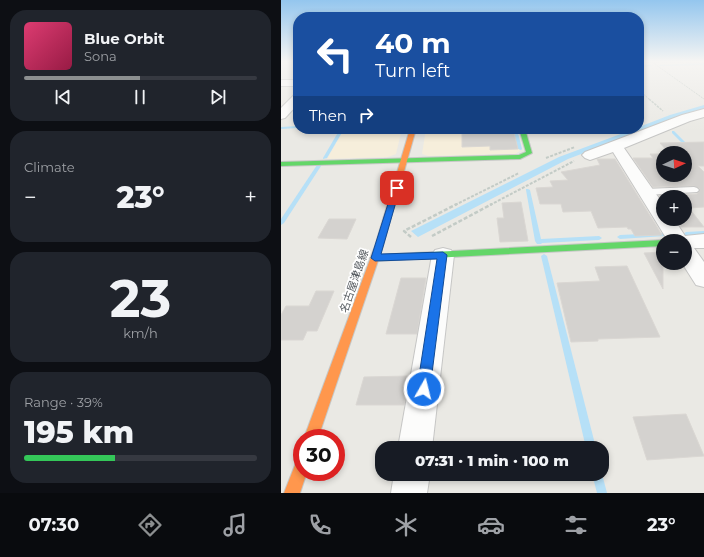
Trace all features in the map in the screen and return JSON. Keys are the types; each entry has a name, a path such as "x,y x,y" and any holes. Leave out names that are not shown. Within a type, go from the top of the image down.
{"street":[{"path":"281,115 293,102"},
{"path":"585,150 616,146 686,118 704,113"},
{"name":"名古屋津島線","path":"314,429 375,258 412,134"},
{"path":"281,164 520,157 529,153 523,134"},
{"path":"616,146 656,208"},
{"path":"692,242 704,241"},
{"path":"375,258 434,247 656,243"},
{"path":"416,441 434,247"},
{"path":"692,261 704,279"},
{"path":"292,493 296,481"},
{"path":"409,493 411,481"}],"lane":[{"path":"645,192 694,190"}],"path":[{"path":"684,85 704,99"},
{"path":"644,94 665,113"},
{"path":"540,161 585,150"},
{"path":"434,247 585,150"},
{"path":"416,241 405,231 523,171"}],"shaded area":[{"path":"341,134 401,134 396,154 388,157 327,159"},
{"path":"425,134 515,134 520,151 515,154 428,156 422,154"}],"water":[{"path":"704,105 704,110 682,116 644,130 644,125 670,115"},
{"path":"621,134 634,134 568,159 418,237 411,231 559,157"}],"building":[{"path":"462,134 514,134 518,149 490,150 490,146 462,147"},
{"path":"704,142 704,166 698,166 704,172 704,207 692,208 692,194 697,194 700,189 694,186 653,187 633,158 653,158 650,154 656,154 656,182 692,182 692,146 663,146 660,143"},
{"path":"597,159 615,159 661,234 635,236 631,229 628,229 627,227 598,228 591,211 563,212 561,204 540,204 536,188 553,187 550,181 568,180 561,172 600,165"},
{"path":"521,202 528,241 500,242 497,218 504,218 502,203"},
{"path":"692,212 704,227 681,227 692,226"},
{"path":"329,219 356,219 347,239 318,238"},
{"path":"656,252 656,270 663,270 663,289 644,253"},
{"path":"627,266 660,337 598,339 598,341 571,342 557,283 600,281 595,267"},
{"path":"401,278 426,278 417,334 386,334"},
{"path":"316,291 334,291 317,331 307,331 303,340 281,340 281,315 286,306 309,306"},
{"path":"409,376 404,405 356,405 364,377"},
{"path":"686,414 704,456 647,460 633,417"}],"waterway":[{"path":"281,128 293,127"},
{"path":"673,132 687,146"},
{"path":"325,158 339,134"},
{"path":"516,134 520,149"},
{"path":"281,223 319,166"},
{"path":"528,190 539,241"},
{"path":"686,234 704,233"},
{"path":"620,237 656,235"},
{"path":"539,241 599,238"},
{"path":"544,256 589,441"},
{"path":"599,481 602,493"}],"traffic: fast":[{"path":"281,164 520,157 529,153 523,134"},
{"path":"375,258 656,243"}],"traffic: slow":[{"path":"314,429 379,246 412,134"},
{"path":"292,493 296,481"}],"route":[{"path":"397,188 375,258 443,255 424,389"}]}
